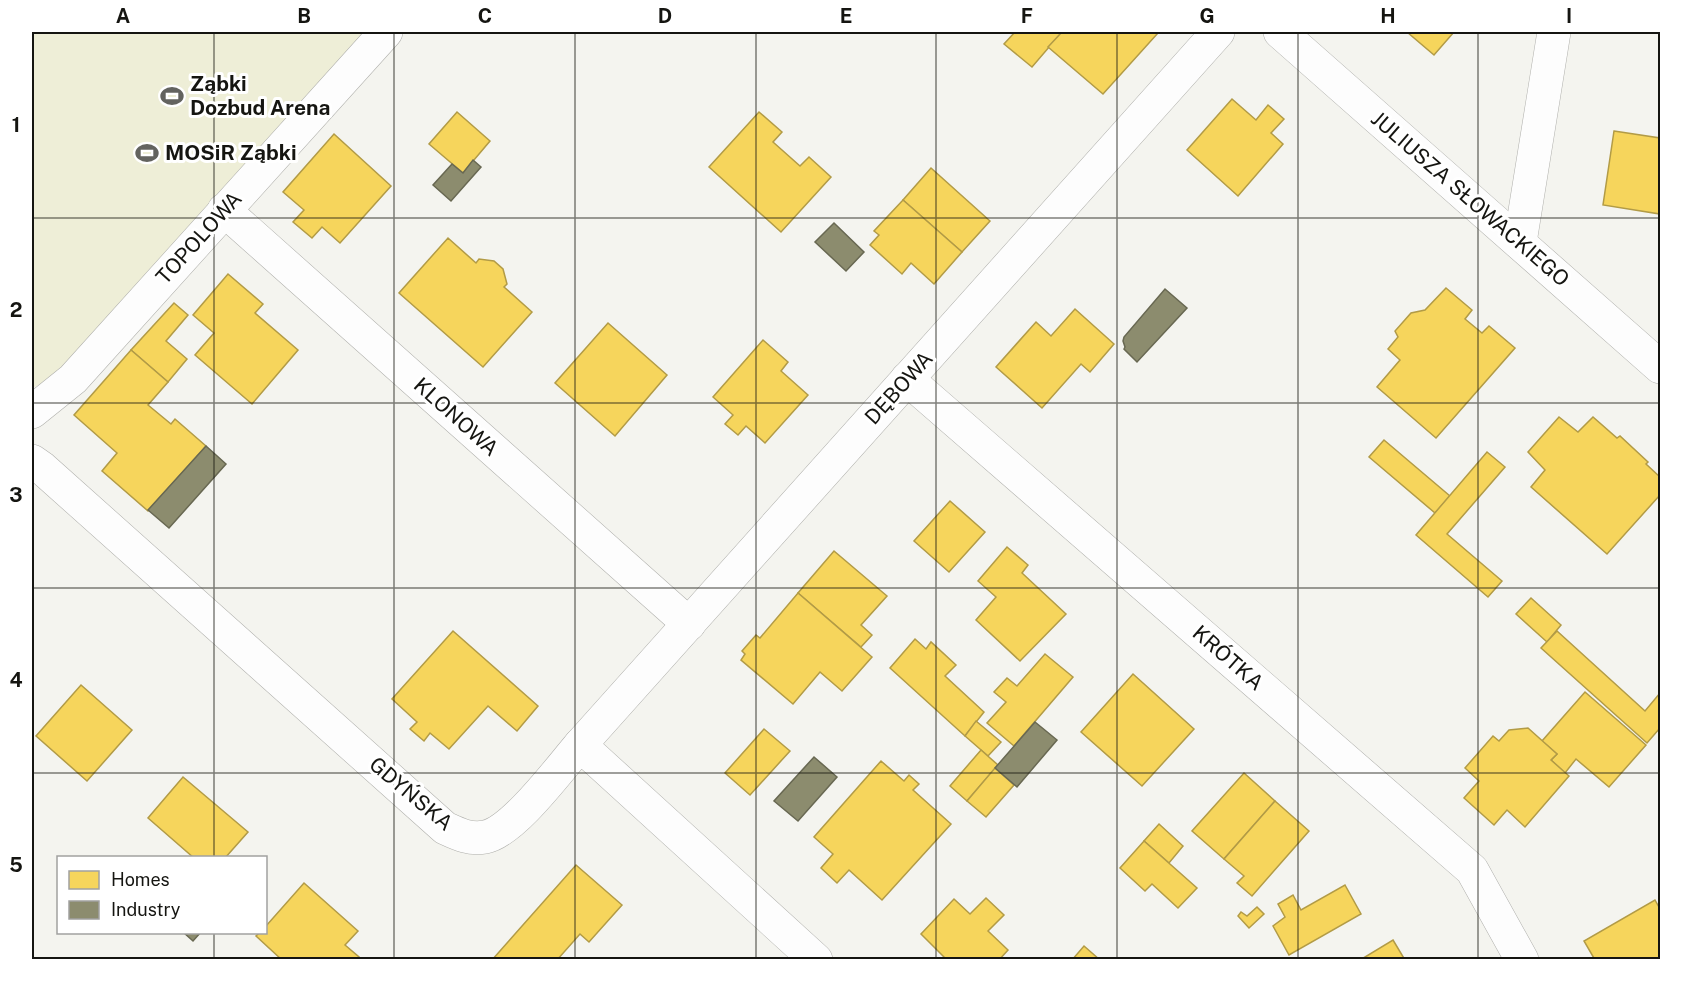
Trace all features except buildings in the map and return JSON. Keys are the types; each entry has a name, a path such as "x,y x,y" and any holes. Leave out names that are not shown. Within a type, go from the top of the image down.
{"street":[{"name":"TOPOLOWA","path":"32,412 73,379 386,32"},
{"name":"DĘBOWA","path":"580,745 1218,32"},
{"name":"JULIUSZA SŁOWACKIEGO","path":"1280,32 1660,367"},
{"path":"1520,242 1554,32"},
{"name":"KLONOWA","path":"224,210 689,624"},
{"name":"KRÓTKA","path":"907,379 1472,870 1522,960"},
{"name":"GDYŃSKA","path":"32,461 445,828 467,838 484,837 500,831 519,814 580,745"},
{"path":"580,745 816,960"}],"green space":[{"name":"Ząbki Dozbud Arena","path":"32,32 371,32 64,374 32,388"}],"place":[{"name":"Ząbki Dozbud Arena","path":"172,96"},
{"name":"MOSiR Ząbki","path":"147,153"}]}
